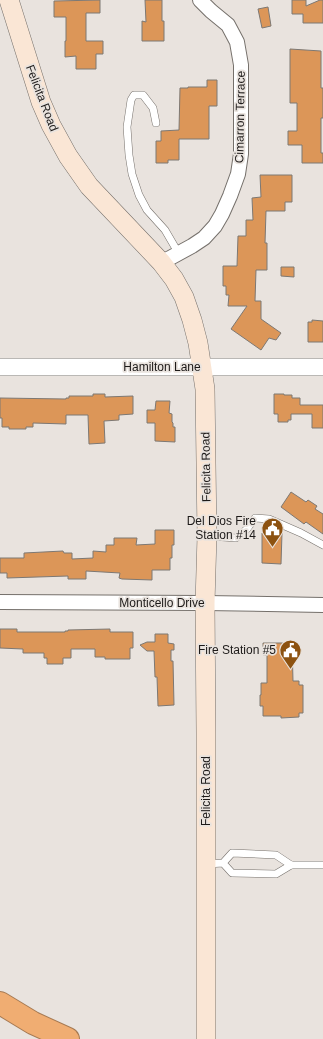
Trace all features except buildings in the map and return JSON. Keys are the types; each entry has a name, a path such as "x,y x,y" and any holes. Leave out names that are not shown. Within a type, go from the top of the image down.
{"highway":[{"path":"0,1003 33,1023 68,1039"},
{"path":"33,1023 46,1039"}],"main road":[{"name":"Felicita Road","path":"9,0 41,102 51,125 68,156 89,186 174,278 184,297 198,343 205,389 207,536 205,603 215,864 206,1039"}],"street":[{"name":"Cimarron Terrace","path":"160,262 179,254 192,246 204,238 215,226 222,214 238,174 241,154 241,65 237,42 228,25 211,12 200,0"},
{"name":"Hamilton Lane","path":"0,367 323,367"},
{"name":"Monticello Drive","path":"0,602 323,605"}],"lane":[{"path":"156,123 153,108 143,96 134,95 131,100 127,127 132,174 139,195 147,210 165,230 179,254"},
{"path":"207,536 236,538 255,518 269,519 301,533 323,545"},
{"path":"215,864 232,854 276,855 291,865"},
{"path":"215,864 232,873 276,874 291,865 323,865"}],"place":[{"name":"Del Dios Fire Station #14","path":"272,548"},
{"name":"Fire Station #5","path":"291,670"}]}
